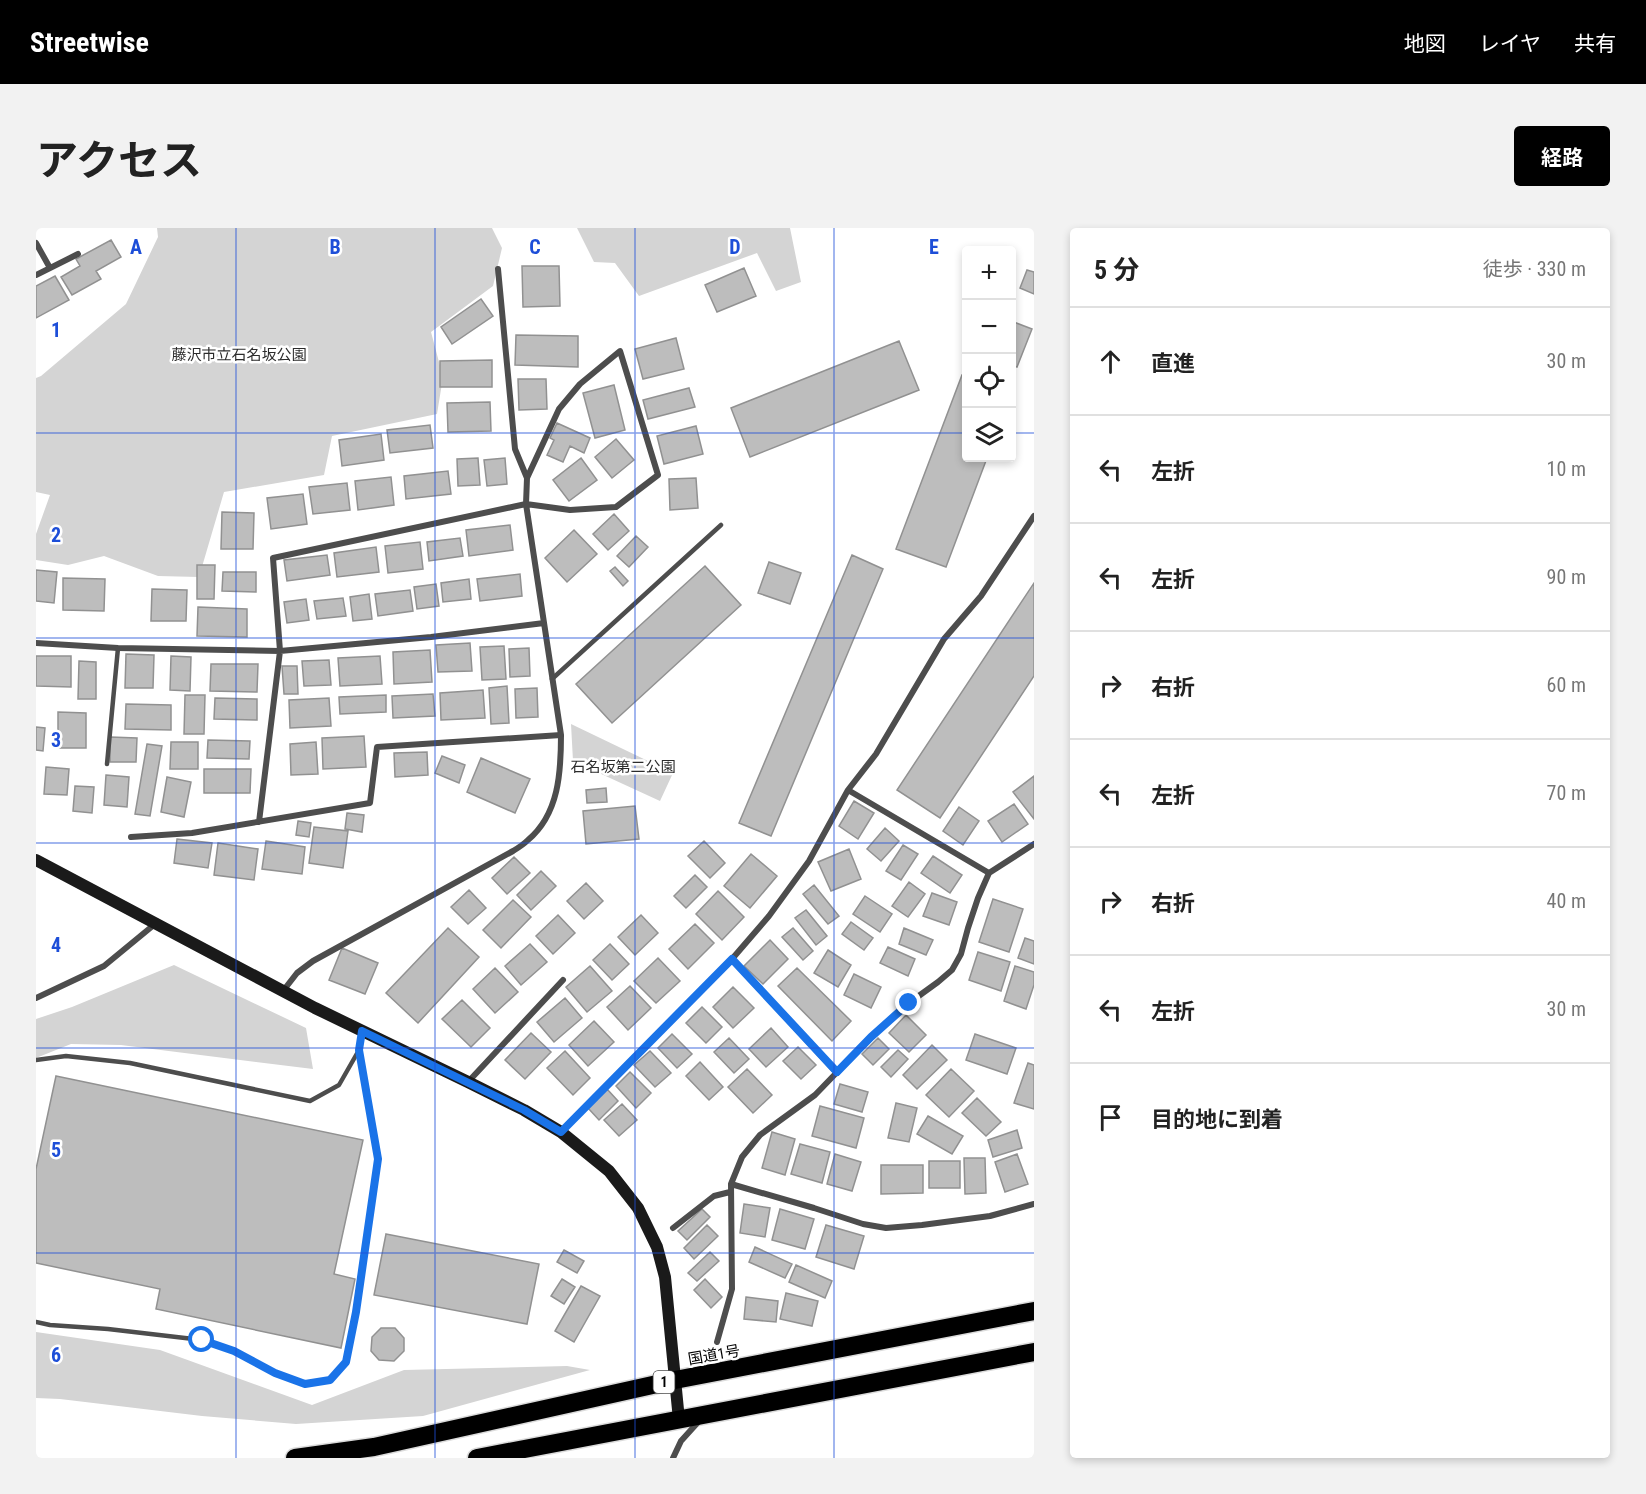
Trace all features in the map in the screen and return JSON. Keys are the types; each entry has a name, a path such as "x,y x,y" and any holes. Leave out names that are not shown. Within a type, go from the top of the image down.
{"highway":[{"name":"国道1号","path":"296,1458 384,1445 675,1380 1034,1311"},
{"path":"477,1458 1034,1352"}],"street":[{"path":"36,243 50,268"},
{"path":"36,275 78,254"},
{"path":"282,991 297,973 313,961 529,840 545,821 555,797 561,768 561,735 526,504 526,478 515,449 498,269"},
{"path":"259,822 280,651 273,558 526,504 570,510 616,507 658,475 620,351 580,384 559,409 526,478"},
{"path":"561,1132 732,959 769,916 808,861 848,790 876,753 944,639 981,596 1034,516"},
{"path":"36,643 118,648 280,651 431,637 544,622"},
{"path":"131,837 192,833 370,803 377,747 561,735"},
{"path":"848,790 989,873"},
{"path":"717,1342 732,1288 730,1192 742,1157 760,1135 815,1095 878,1030 952,970 961,954 978,898 989,873 1034,844"},
{"path":"36,860 282,991 524,1110 561,1132 609,1171 638,1208 657,1247 665,1277 679,1419"},
{"path":"36,998 104,966 155,924"},
{"path":"732,959 837,1072"},
{"path":"468,1082 562,980"},
{"path":"731,1184 863,1224 886,1228 990,1216 1034,1204"},
{"path":"673,1228 714,1196 730,1192"},
{"path":"673,1458 681,1441 705,1415"}],"lane":[{"path":"552,679 721,525"},
{"path":"107,764 118,648"},
{"path":"36,1322 202,1340 234,1351 275,1373 305,1384 330,1380 346,1362 356,1312 378,1159 359,1050 362,1031"},
{"path":"36,1060 66,1056 130,1063 310,1101 339,1085 359,1050"}],"green space":[{"name":"藤沢市立石名坂公園","path":"157,228 492,228 502,248 493,286 431,332 443,377 437,414 332,436 324,475 224,492 199,577 158,576 104,556 68,565 36,560 36,534 50,495 36,492 36,378 126,304 158,237"},
{"path":"577,228 790,228 801,282 776,291 757,253 639,296 615,263 594,262"},
{"name":"石名坂第二公園","path":"571,724 673,773 660,801 573,761"},
{"path":"174,965 306,1028 313,1069 121,1045 71,1044 36,1058 36,1019 72,1007"},
{"path":"36,1332 160,1350 312,1405 404,1370 567,1366 590,1370 423,1416 296,1424 36,1398"}],"building":[{"path":"111,240 121,257 96,271 101,279 72,295 61,277 80,266 76,259"},
{"path":"522,266 559,266 560,306 523,307"},
{"path":"744,268 756,296 717,312 705,285"},
{"path":"1027,270 1034,272 1034,294 1020,288"},
{"path":"55,276 69,300 36,318 36,286"},
{"path":"481,299 493,316 452,344 441,327"},
{"path":"1016,323 1032,329 1016,367"},
{"path":"516,335 578,336 578,367 515,365"},
{"path":"676,338 684,369 643,379 635,349"},
{"path":"899,341 919,390 750,457 731,408"},
{"path":"492,360 492,387 440,387 440,361"},
{"path":"962,375 962,462 985,462 946,567 896,549"},
{"path":"518,379 546,379 547,409 519,410"},
{"path":"614,385 625,430 595,438 583,393"},
{"path":"689,388 695,407 648,419 643,400"},
{"path":"490,402 491,431 448,432 447,403"},
{"path":"557,423 590,438 584,453 570,446 563,462 547,455 554,440 550,438"},
{"path":"430,425 433,448 390,453 387,430"},
{"path":"696,426 703,454 664,464 657,436"},
{"path":"381,434 384,460 342,466 339,440"},
{"path":"616,439 634,460 612,478 595,457"},
{"path":"478,458 480,485 458,486 457,459"},
{"path":"505,458 507,484 487,486 484,460"},
{"path":"581,458 597,480 569,501 553,480"},
{"path":"448,471 451,494 406,499 404,476"},
{"path":"391,477 394,505 358,510 355,481"},
{"path":"696,478 698,508 670,510 669,479"},
{"path":"347,483 350,510 313,514 309,487"},
{"path":"303,494 307,524 271,529 267,498"},
{"path":"222,512 254,513 253,549 221,549"},
{"path":"614,514 629,531 608,550 593,534"},
{"path":"510,525 513,550 469,556 466,530"},
{"path":"574,530 597,554 567,582 545,558"},
{"path":"636,536 648,547 629,567 617,556"},
{"path":"460,538 463,556 429,561 427,542"},
{"path":"420,542 423,569 388,573 385,546"},
{"path":"376,547 379,572 337,577 334,553"},
{"path":"327,555 330,575 287,581 284,560"},
{"path":"852,555 883,569 771,836 739,823"},
{"path":"769,562 801,573 790,604 758,593"},
{"path":"197,565 215,565 214,599 197,599"},
{"path":"705,566 741,605 612,723 576,684"},
{"path":"615,567 628,581 623,586 610,571"},
{"path":"36,570 57,572 54,603 36,601"},
{"path":"223,572 256,572 256,592 222,591"},
{"path":"520,574 522,596 480,601 477,579"},
{"path":"63,578 105,579 104,611 63,610"},
{"path":"469,579 471,599 443,602 441,583"},
{"path":"1034,583 1034,676 940,818 897,790"},
{"path":"436,584 439,606 417,609 414,587"},
{"path":"152,589 187,590 186,621 151,621"},
{"path":"410,590 413,611 378,616 375,594"},
{"path":"369,594 372,619 353,621 350,597"},
{"path":"343,598 346,616 317,619 314,601"},
{"path":"306,599 309,620 287,623 284,602"},
{"path":"198,607 247,609 247,637 197,636"},
{"path":"470,643 472,671 438,672 436,645"},
{"path":"504,646 506,679 482,680 480,647"},
{"path":"529,648 530,676 510,677 509,649"},
{"path":"430,650 432,682 394,684 393,652"},
{"path":"126,654 154,655 153,688 125,688"},
{"path":"36,656 71,656 71,687 36,686"},
{"path":"171,656 191,657 190,691 170,690"},
{"path":"380,656 382,684 340,686 338,658"},
{"path":"329,660 331,685 304,686 302,661"},
{"path":"79,661 96,662 96,699 78,699"},
{"path":"211,664 258,664 257,692 210,691"},
{"path":"282,666 297,666 298,694 284,694"},
{"path":"507,686 509,723 491,724 489,688"},
{"path":"537,688 538,717 516,718 515,689"},
{"path":"483,690 485,718 441,720 440,693"},
{"path":"433,694 435,716 393,718 392,696"},
{"path":"185,695 205,695 204,734 184,734"},
{"path":"386,695 386,712 340,714 339,697"},
{"path":"215,698 257,699 257,720 214,719"},
{"path":"329,698 331,726 290,728 289,700"},
{"path":"126,704 171,705 171,730 125,729"},
{"path":"58,712 86,713 86,748 58,748"},
{"path":"36,727 45,728 43,751 36,750"},
{"path":"364,736 366,767 323,769 322,738"},
{"path":"110,737 137,738 136,762 110,762"},
{"path":"208,740 250,741 249,759 207,758"},
{"path":"171,742 198,742 198,769 170,769"},
{"path":"316,742 318,774 291,775 290,744"},
{"path":"147,744 162,746 150,816 135,814"},
{"path":"427,752 428,775 395,777 394,753"},
{"path":"442,756 465,765 459,783 435,773"},
{"path":"481,758 530,779 515,813 467,792"},
{"path":"46,767 69,769 67,795 44,794"},
{"path":"204,769 251,769 250,793 204,793"},
{"path":"106,775 129,777 127,807 104,805"},
{"path":"1034,776 1034,819 1013,792"},
{"path":"167,777 191,782 184,817 161,812"},
{"path":"75,786 94,787 92,813 73,811"},
{"path":"606,788 607,802 587,803 586,790"},
{"path":"854,801 874,813 858,839 839,826"},
{"path":"1014,804 1028,824 1002,842 988,821"},
{"path":"635,806 639,839 586,844 583,811"},
{"path":"959,807 979,821 963,845 943,831"},
{"path":"347,813 364,815 362,832 345,829"},
{"path":"298,821 311,823 309,837 296,835"},
{"path":"314,827 348,831 343,868 309,863"},
{"path":"885,828 899,841 881,861 867,849"},
{"path":"177,839 212,843 208,868 174,863"},
{"path":"266,841 305,847 302,874 262,869"},
{"path":"704,841 725,863 710,878 688,856"},
{"path":"218,843 258,849 254,880 214,875"},
{"path":"903,845 918,854 901,880 886,871"},
{"path":"849,849 861,879 831,891 818,862"},
{"path":"751,854 777,876 750,908 724,886"},
{"path":"933,856 962,875 950,893 921,873"},
{"path":"514,857 530,873 507,894 492,878"},
{"path":"541,871 556,886 531,910 517,895"},
{"path":"695,875 707,887 686,908 674,896"},
{"path":"909,882 925,894 908,917 892,906"},
{"path":"586,883 603,901 584,919 567,901"},
{"path":"814,885 839,916 828,924 803,894"},
{"path":"469,890 486,908 468,924 451,907"},
{"path":"718,891 744,917 722,940 696,914"},
{"path":"932,893 957,902 949,925 923,916"},
{"path":"865,896 892,914 880,932 853,914"},
{"path":"993,899 1023,909 1009,952 979,942"},
{"path":"513,900 531,917 501,948 483,930"},
{"path":"806,910 827,936 816,945 795,918"},
{"path":"558,915 575,933 553,954 536,936"},
{"path":"641,915 658,933 635,955 618,937"},
{"path":"851,922 873,938 864,950 842,934"},
{"path":"695,924 714,943 688,969 669,949"},
{"path":"448,928 479,957 418,1023 386,993"},
{"path":"793,928 813,951 803,960 782,937"},
{"path":"904,928 933,940 926,955 899,944"},
{"path":"1025,938 1034,941 1034,964 1018,958"},
{"path":"770,940 788,959 763,984 744,966"},
{"path":"530,944 547,962 521,985 505,966"},
{"path":"610,944 629,964 612,980 593,960"},
{"path":"888,947 915,959 908,976 880,963"},
{"path":"342,948 378,963 365,994 329,980"},
{"path":"828,950 851,965 838,987 814,973"},
{"path":"978,952 1010,962 1001,991 969,980"},
{"path":"658,958 680,981 656,1003 634,981"},
{"path":"590,966 612,991 587,1012 566,987"},
{"path":"1015,966 1034,972 1034,985 1026,1009 1004,1001"},
{"path":"495,968 518,992 495,1013 473,989"},
{"path":"797,968 851,1021 832,1041 778,986"},
{"path":"854,974 881,987 871,1008 844,995"},
{"path":"630,986 651,1008 628,1030 607,1007"},
{"path":"733,987 754,1008 733,1028 713,1007"},
{"path":"565,998 582,1018 554,1042 537,1022"},
{"path":"462,1000 490,1028 471,1047 442,1019"},
{"path":"702,1007 722,1027 706,1043 686,1023"},
{"path":"906,1015 926,1035 909,1052 889,1033"},
{"path":"594,1021 614,1042 588,1066 569,1045"},
{"path":"771,1028 788,1047 766,1067 749,1049"},
{"path":"531,1033 551,1052 525,1079 505,1060"},
{"path":"672,1034 692,1054 677,1068 658,1048"},
{"path":"975,1034 1016,1048 1007,1074 966,1060"},
{"path":"729,1038 749,1059 734,1073 714,1052"},
{"path":"878,1038 889,1049 873,1065 862,1054"},
{"path":"932,1045 947,1060 917,1089 903,1075"},
{"path":"798,1047 816,1065 801,1079 783,1061"},
{"path":"898,1050 908,1059 891,1077 881,1067"},
{"path":"565,1051 590,1078 573,1095 547,1068"},
{"path":"650,1051 671,1073 655,1087 634,1065"},
{"path":"700,1062 723,1087 709,1100 686,1076"},
{"path":"1028,1063 1034,1065 1034,1109 1014,1103"},
{"path":"747,1069 772,1095 753,1113 728,1087"},
{"path":"951,1069 974,1091 949,1117 926,1095"},
{"path":"630,1072 651,1093 636,1108 616,1086"},
{"path":"56,1076 363,1140 334,1274 355,1279 341,1348 156,1309 160,1289 36,1263 36,1169"},
{"path":"840,1084 868,1092 862,1112 834,1104"},
{"path":"607,1089 618,1101 599,1120 588,1108"},
{"path":"977,1098 1001,1122 986,1136 962,1113"},
{"path":"896,1103 917,1108 909,1142 888,1138"},
{"path":"622,1104 637,1120 619,1136 604,1120"},
{"path":"820,1106 864,1118 856,1148 812,1136"},
{"path":"928,1116 963,1136 952,1154 917,1134"},
{"path":"1017,1130 1022,1148 993,1157 988,1140"},
{"path":"772,1132 795,1139 785,1175 762,1168"},
{"path":"800,1144 830,1152 822,1183 791,1174"},
{"path":"835,1154 861,1162 852,1191 827,1184"},
{"path":"1017,1154 1028,1184 1005,1192 995,1162"},
{"path":"964,1158 985,1158 986,1193 965,1194"},
{"path":"929,1161 960,1161 960,1188 929,1188"},
{"path":"881,1165 923,1165 923,1193 881,1194"},
{"path":"744,1204 770,1208 765,1237 740,1233"},
{"path":"702,1209 710,1217 687,1240 678,1231"},
{"path":"780,1209 814,1219 805,1249 772,1240"},
{"path":"707,1225 718,1236 694,1259 684,1248"},
{"path":"826,1225 864,1236 854,1269 816,1257"},
{"path":"386,1234 539,1264 527,1324 374,1295"},
{"path":"755,1247 792,1264 785,1278 749,1262"},
{"path":"564,1250 584,1261 577,1273 557,1262"},
{"path":"710,1252 719,1261 697,1281 688,1273"},
{"path":"796,1265 832,1281 825,1298 789,1282"},
{"path":"562,1279 575,1287 564,1304 551,1296"},
{"path":"705,1279 722,1297 711,1308 694,1290"},
{"path":"581,1286 600,1296 574,1342 555,1331"},
{"path":"786,1293 818,1301 812,1326 780,1319"},
{"path":"746,1297 778,1301 776,1322 744,1319"},
{"path":"381,1328 395,1328 404,1338 404,1351 394,1361 379,1360 371,1351 372,1337"}],"route":[{"path":"202,1340 234,1351 275,1373 305,1384 330,1380 346,1362 356,1312 378,1159 359,1050 362,1031 524,1110 561,1132 732,959 837,1072 909,1003"}]}
